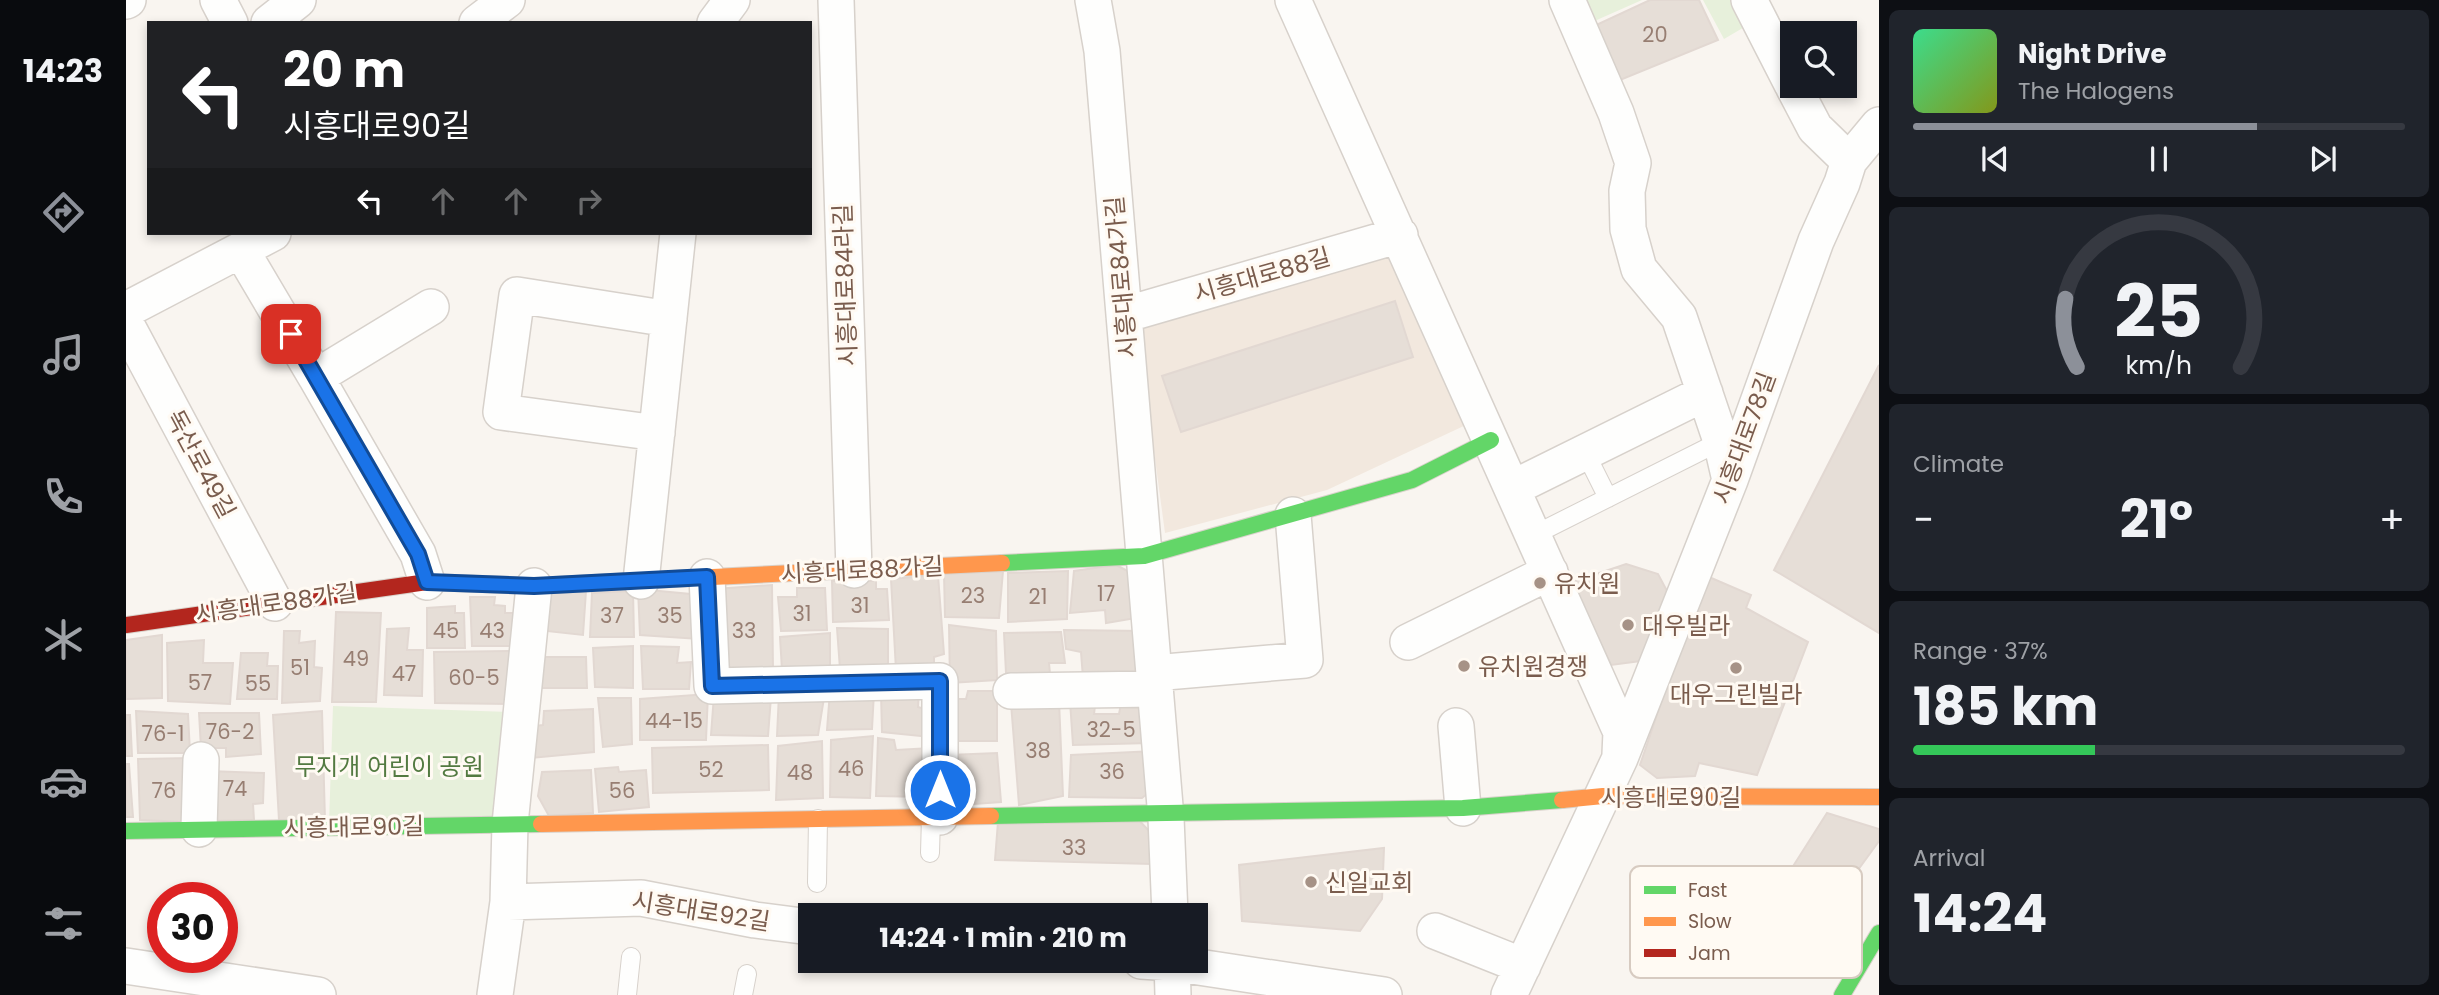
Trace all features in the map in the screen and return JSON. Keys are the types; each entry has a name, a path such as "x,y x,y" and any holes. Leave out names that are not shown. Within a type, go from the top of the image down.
{"street":[{"path":"218,0 229,21"},
{"path":"272,21 298,0"},
{"path":"480,21 507,0"},
{"path":"716,21 732,0"},
{"name":"시흥대로84라길","path":"836,0 854,570"},
{"name":"시흥대로84가길","path":"1093,0 1102,51 1144,556"},
{"path":"1293,0 1621,732 1620,758 1516,980 1435,931"},
{"path":"1567,0 1616,113 1633,163 1627,191 1628,229 1639,269 1679,317 1721,441 1730,480"},
{"path":"1749,0 1780,60"},
{"path":"1800,98 1815,128 1849,161"},
{"name":"시흥대로78길","path":"1620,758 1730,480 1816,242 1849,161 1879,125"},
{"path":"126,310 269,235"},
{"path":"641,581 678,235"},
{"name":"시흥대로88길","path":"1124,315 1400,235"},
{"path":"241,250 418,554 427,582"},
{"path":"657,433 501,412 517,295 669,319"},
{"path":"316,377 431,307"},
{"name":"독산로49길","path":"126,324 275,603"},
{"path":"1513,488 1704,393"},
{"name":"시흥대로88가길","path":"126,625 427,582 534,586 1144,556 1412,480 1492,440"},
{"path":"1011,691 1155,681 1305,660 1293,515"},
{"path":"1144,556 1166,813 1170,903"},
{"path":"1408,642 1550,572"},
{"path":"707,577 712,686 940,681 935,817"},
{"path":"495,995 508,902 510,824 534,586"},
{"path":"1456,726 1463,808"},
{"path":"199,830 201,760"},
{"name":"시흥대로90길","path":"126,831 1463,808 1603,796 1879,797"},
{"name":"시흥대로92길","path":"508,902 641,898 798,925"},
{"path":"1862,961 1879,933"},
{"path":"126,966 318,995"},
{"path":"1191,973 1384,995"},
{"path":"1842,995 1852,978"}],"lane":[{"path":"1534,535 1721,441"},
{"path":"1585,453 1608,498"},
{"path":"930,853 935,817"},
{"path":"817,883 818,819"},
{"path":"627,995 631,957"},
{"path":"743,995 747,974"}],"shaded area":[{"path":"1392,251 1468,424 1327,490 1165,533 1137,325"}],"green space":[{"path":"1578,0 1642,0 1590,23"},
{"path":"1703,0 1740,0 1753,22 1724,39"},
{"name":"무지개 어린이 공원","path":"333,706 510,712 502,824 329,823"}],"building":[{"path":"1650,0 1699,0 1718,40 1620,80 1592,27"},
{"path":"1395,301 1413,357 1181,432 1162,376"},
{"path":"1879,365 1879,633 1774,570"},
{"name":"대우빌라","path":"1626,564 1658,574 1674,604 1648,660 1611,665 1572,582"},
{"path":"1116,565 1139,577 1142,617 1106,623 1105,610 1070,613 1074,571"},
{"path":"1003,571 999,618 945,617 944,573"},
{"path":"1068,571 1067,619 1008,622 1008,573"},
{"path":"938,575 944,654 934,657 934,671 896,670 891,579"},
{"name":"대우그린빌라","path":"1709,577 1751,595 1746,608 1808,642 1757,775 1699,763 1695,776 1657,778 1640,765"},
{"path":"832,581 876,581 876,589 887,589 889,620 833,622"},
{"path":"772,585 773,670 718,672 715,589"},
{"path":"797,588 825,588 827,630 781,631 778,597 797,597"},
{"path":"638,589 701,595 699,639 640,635"},
{"path":"586,591 583,635 537,630 548,592"},
{"path":"633,591 634,637 590,637 592,593"},
{"path":"470,597 495,597 494,605 505,606 505,613 513,613 514,646 472,646"},
{"path":"455,606 455,613 464,613 465,648 427,648 427,608"},
{"path":"336,612 381,613 376,702 332,702"},
{"path":"949,625 996,631 997,680 950,683"},
{"path":"409,628 407,650 423,650 422,696 384,695 387,629"},
{"path":"837,628 888,629 888,671 840,669"},
{"path":"1064,630 1144,631 1148,677 1083,678 1081,652 1066,649"},
{"path":"284,631 300,631 299,643 315,641 314,667 322,668 320,701 282,703"},
{"path":"1061,632 1065,663 1049,663 1050,674 1006,673 1004,633"},
{"path":"830,633 830,670 782,670 780,637"},
{"path":"162,635 162,698 126,699 126,640"},
{"path":"204,640 203,663 233,663 230,704 168,701 167,643"},
{"path":"633,646 633,688 595,687 593,648"},
{"path":"641,646 679,647 677,663 691,662 689,689 643,689"},
{"path":"514,651 511,704 435,703 434,652"},
{"path":"241,653 268,653 267,666 278,666 277,699 237,699"},
{"path":"541,657 586,657 587,688 541,688"},
{"path":"830,691 874,692 872,729 827,730"},
{"path":"919,691 918,707 931,711 930,737 882,732 881,693"},
{"path":"968,691 997,691 997,741 948,741 945,699 966,699"},
{"path":"708,694 706,740 640,740 640,699"},
{"path":"779,694 824,698 818,735 777,736"},
{"path":"714,695 771,697 768,736 711,735"},
{"path":"598,698 631,698 632,744 603,747"},
{"path":"1096,698 1094,714 1119,714 1122,699 1149,701 1150,743 1073,745 1070,701"},
{"path":"1059,701 1063,796 1019,805 1011,703"},
{"path":"593,709 594,752 531,758 526,727 543,725 544,711"},
{"path":"136,711 188,714 190,753 138,753"},
{"path":"322,711 325,821 279,820 273,715"},
{"path":"199,713 259,713 261,754 226,757 226,748 201,748"},
{"path":"126,715 130,715 132,756 126,756"},
{"path":"873,736 870,798 830,797 831,740"},
{"path":"878,738 894,740 896,750 930,748 926,797 876,796"},
{"path":"822,741 823,798 776,800 778,746"},
{"path":"768,745 769,790 653,793 652,748"},
{"path":"1154,751 1154,788 1142,798 1069,797 1071,755"},
{"path":"997,753 1001,802 946,806 949,755"},
{"path":"191,758 188,822 140,820 138,759"},
{"path":"126,764 129,764 133,817 126,817"},
{"path":"618,767 619,772 646,770 649,807 599,812 595,769"},
{"path":"591,770 593,813 549,816 538,796 542,772"},
{"path":"208,771 264,773 263,803 253,804 254,820 205,821"},
{"path":"1827,813 1879,829 1879,841 1861,866 1793,866"},
{"path":"1133,814 1151,833 1152,864 995,860 998,822"},
{"name":"신일교회","path":"1384,848 1382,899 1360,931 1242,921 1239,865"}],"traffic: fast":[{"path":"1002,563 1144,556 1412,480 1491,440"},
{"path":"991,816 1463,808 1562,800"},
{"path":"126,831 541,824"},
{"path":"1862,961 1879,933"},
{"path":"1842,995 1852,978"}],"traffic: slow":[{"path":"692,578 1002,563"},
{"path":"1562,800 1603,796 1879,797"},
{"path":"541,824 991,816"}],"traffic: jam":[{"path":"126,625 427,582 534,586 692,578"}],"place":[{"name":"유치원","path":"1540,583"},
{"name":"대우빌라","path":"1628,625"},
{"name":"유치원경쟁","path":"1464,666"},
{"name":"대우그린빌라","path":"1736,668"},
{"name":"신일교회","path":"1311,882"}],"route":[{"path":"291,334 418,554 427,582 534,586 707,577 712,686 940,681 940,790"}]}
